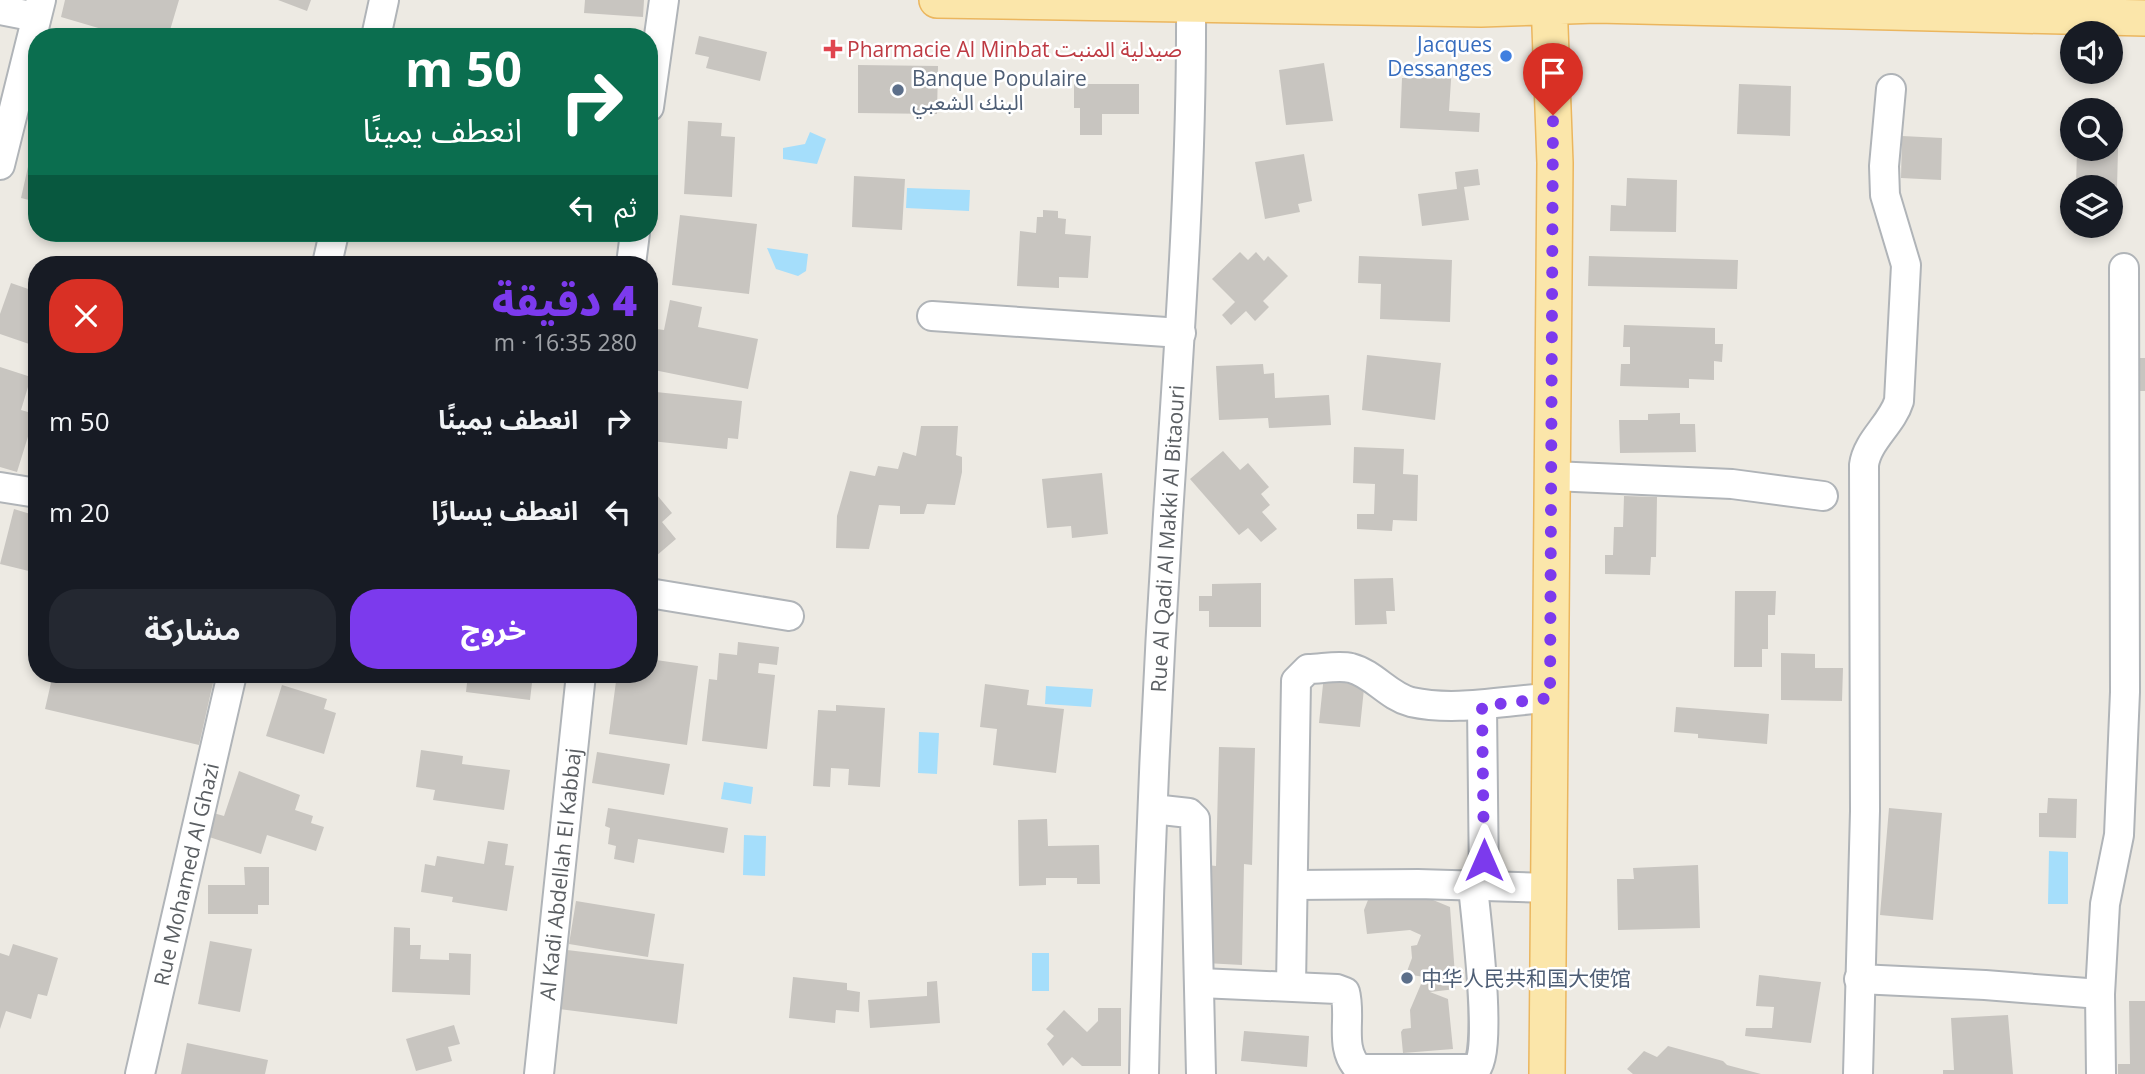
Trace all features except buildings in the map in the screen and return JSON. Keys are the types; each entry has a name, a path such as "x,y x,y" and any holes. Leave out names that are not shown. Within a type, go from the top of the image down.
{"main road":[{"path":"937,0 1191,5 1549,3 1820,6 2145,18"},
{"path":"1547,1074 1555,163 1549,3"}],"street":[{"path":"378,28 384,0"},
{"path":"658,43 664,0"},
{"name":"Rue Al Qadi Al Makki Al Bitaouri","path":"1144,1074 1153,808 1191,123 1191,5"},
{"path":"0,10 38,9 33,28"},
{"path":"0,165 28,50"},
{"path":"1858,1074 1865,811 1864,465 1866,453 1893,417 1899,401 1905,296 1904,253 1885,195 1884,166 1891,89"},
{"path":"2101,1074 2100,994 2105,904 2119,835 2122,774 2124,268"},
{"path":"932,316 1181,333"},
{"path":"1553,476 1732,484 1823,496"},
{"path":"0,487 28,492"},
{"path":"658,594 789,616"},
{"path":"1292,986 1296,681 1308,670 1349,667 1366,675 1400,699 1416,703 1482,706 1550,698"},
{"name":"Rue Mohamed Al Ghazi","path":"140,1074 231,683"},
{"name":"Al Kadi Abdellah El Kabbaj","path":"539,1074 580,683"},
{"path":"1200,983 1292,986 1345,992 1349,1005 1347,1048 1359,1069 1476,1069 1481,1063 1483,1031 1479,886 1482,706"},
{"path":"1153,808 1189,813 1195,819 1200,1074"},
{"path":"1294,886 1550,888"},
{"path":"1859,979 2100,994"}],"water":[{"path":"810,132 826,139 817,164 783,159 783,148 805,144"},
{"path":"907,188 970,190 969,211 906,208"},
{"path":"767,248 808,254 806,271 798,276 776,269"},
{"path":"1046,686 1093,689 1091,707 1045,704"},
{"path":"919,732 939,733 937,774 918,773"},
{"path":"724,782 753,787 751,804 721,799"},
{"path":"744,835 766,836 765,876 743,875"},
{"path":"2049,851 2068,852 2068,904 2048,904"},
{"path":"1032,953 1049,953 1049,991 1032,991"}],"place":[{"name":"Pharmacie Al Minbat صيدلية المنبت","path":"833,49"},
{"name":"Jacques Dessanges","path":"1506,56"},
{"name":"Banque Populaire البنك الشعبي","path":"898,90"},
{"name":"中华人民共和国大使馆","path":"1407,978"}],"route":[{"path":"1484,860 1482,706 1523,699 1550,698 1555,163 1553,115"}]}
